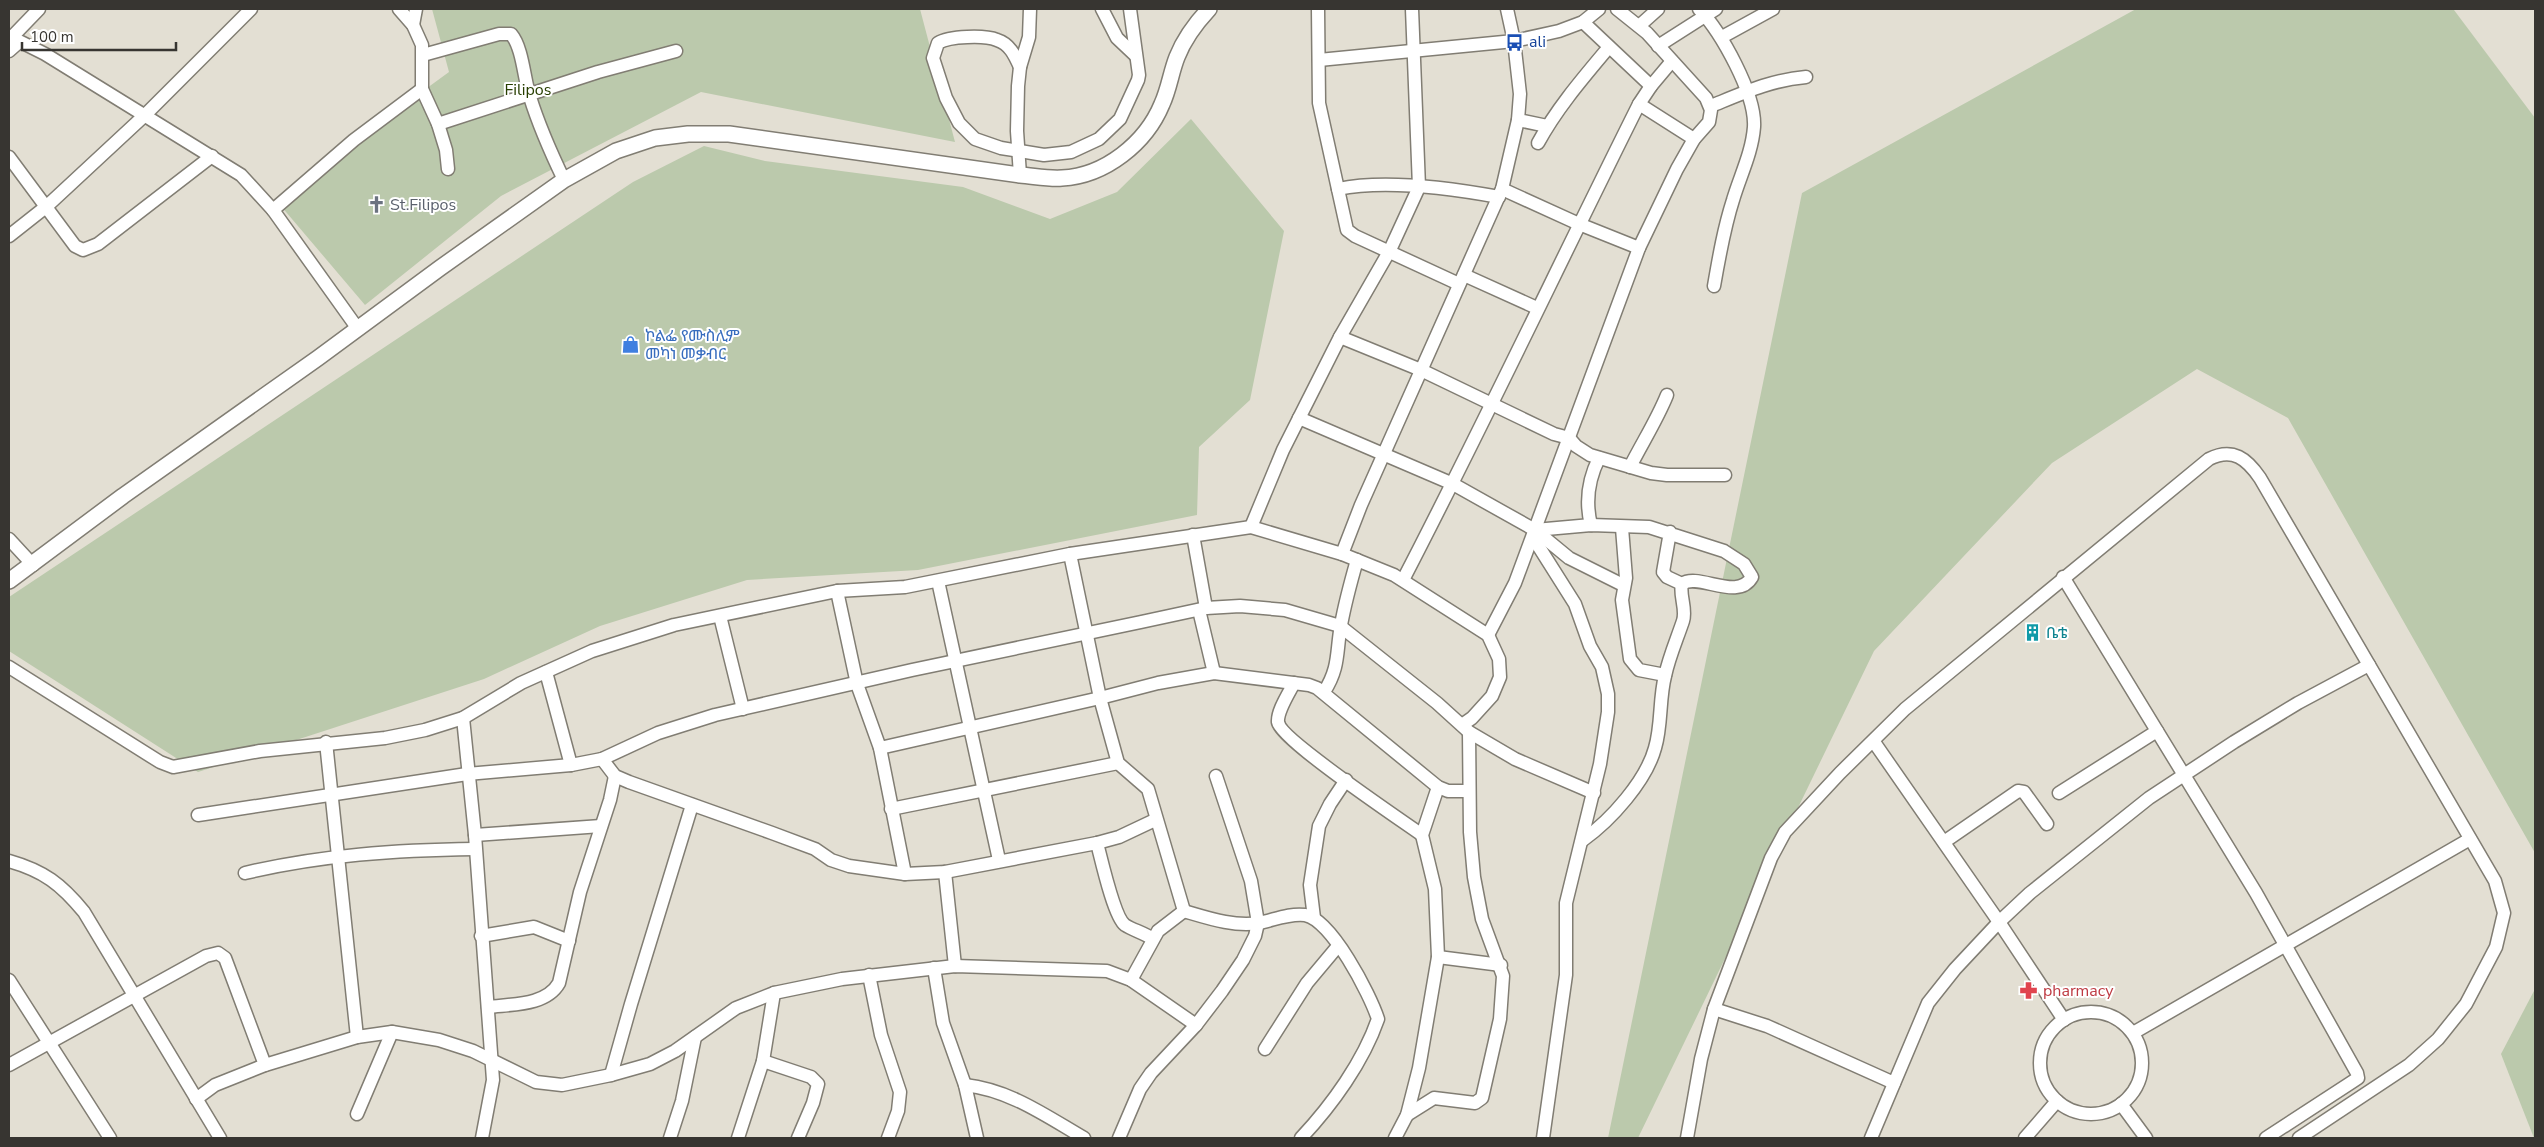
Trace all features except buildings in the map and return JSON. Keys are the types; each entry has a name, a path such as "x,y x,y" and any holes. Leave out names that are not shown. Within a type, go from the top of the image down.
{"street":[{"path":"39,9 12,42 45,54 242,175 273,210 358,329"},
{"path":"399,9 413,25 422,45 422,89 438,124 446,150 448,169"},
{"path":"413,25 416,9"},
{"path":"1020,175 1018,152 1020,67 1029,37 1030,9"},
{"path":"1102,9 1117,38 1135,55"},
{"path":"1020,67 1014,52 997,40 973,37 943,40 938,43 933,58 952,112 968,133 984,144 1018,152 1044,155 1071,152 1099,139 1120,119 1138,80 1139,75 1130,9"},
{"path":"9,581 33,565 123,496 564,180 616,151 639,143 672,136 709,133 772,138 1020,175 1061,178 1075,176 1100,168 1127,151 1139,140 1156,117 1168,90 1177,57 1192,29 1209,9"},
{"path":"1318,9 1319,103 1347,230 1355,236 1461,280 1537,308"},
{"path":"1251,527 1283,450 1340,337 1390,250 1419,188 1412,9"},
{"path":"1342,554 1420,370 1500,193 1518,120 1519,74 1507,9"},
{"path":"1319,60 1514,42 1559,31 1583,22 1599,9"},
{"path":"1488,635 1515,583 1640,248 1677,169 1694,139 1709,122 1711,106 1706,98 1639,26 1617,9"},
{"path":"1639,26 1658,9"},
{"path":"1722,37 1773,9"},
{"path":"9,236 47,206 144,115 247,10"},
{"path":"1658,46 1707,11 1722,37 1747,91 1754,128 1746,166 1727,219 1714,286"},
{"path":"1583,22 1651,86"},
{"path":"423,55 508,33 515,40 529,95 541,130 564,180"},
{"path":"1538,143 1547,126 1579,82 1609,47"},
{"path":"438,124 598,72 676,51"},
{"path":"1404,580 1493,405 1537,308 1640,104 1651,86 1672,61"},
{"path":"1711,106 1779,80 1806,76"},
{"path":"273,210 354,140 422,89"},
{"path":"1640,104 1694,139"},
{"path":"1518,120 1547,126"},
{"path":"9,157 75,246 88,249 98,244 212,156"},
{"path":"1338,188 1378,184 1500,193 1640,248"},
{"path":"1340,337 1420,370 1554,434 1569,438 1582,450 1598,458 1667,475 1724,475"},
{"path":"1630,467 1647,432 1660,413 1666,395"},
{"path":"1300,418 1453,484 1535,530 1569,558 1623,585"},
{"path":"1687,1138 1701,1059 1714,1009 1771,858 1785,832 1840,773 1874,742 1905,709 2209,459 2221,454 2239,455 2249,462 2260,478 2495,881 2504,913 2496,947 2466,1004 2438,1039 2409,1065 2298,1138"},
{"path":"1591,526 1588,499 1589,483 1598,458"},
{"path":"1535,530 1591,526 1622,528 1649,526 1670,532 1724,551 1744,564 1752,577 1744,585 1737,586 1718,586 1690,581 1682,584 1667,577 1663,572 1670,532"},
{"path":"9,667 166,766 173,767 260,750 404,734 463,718 521,683 592,651 644,633 837,591 905,587 938,581 966,573 1070,554 1251,527 1342,554 1404,580 1488,635 1496,649 1501,667 1498,686 1465,728 1470,832 1478,903 1490,943 1501,965 1503,990 1500,1019 1482,1098 1475,1104 1434,1098 1407,1115"},
{"path":"1622,528 1626,578 1623,585 1622,600 1632,664 1639,670 1665,676"},
{"path":"1535,530 1539,547 1574,604 1584,631 1602,667 1606,683 1607,720 1594,793 1566,903 1566,975 1543,1138"},
{"path":"1193,535 1214,673"},
{"path":"9,539 33,565"},
{"path":"1070,554 1100,698 1118,763 1148,789 1153,802 1155,820 1184,911"},
{"path":"1324,692 1338,664 1340,626 1357,560"},
{"path":"2064,577 2185,774 2286,944 2358,1078 2266,1138"},
{"path":"938,581 999,860"},
{"path":"1583,840 1605,822 1622,803 1651,758 1655,747 1665,676 1677,634 1683,621 1682,584"},
{"path":"837,591 857,684 880,748 905,874"},
{"path":"198,815 467,774 571,765 602,759 658,733 743,709 956,661 1203,609 1264,607 1303,614 1340,626 1465,728 1515,759 1594,793"},
{"path":"720,616 743,709"},
{"path":"1871,1138 1928,1003 1954,969 1999,922 2071,860 2149,798 2298,703 2369,664"},
{"path":"546,672 571,765"},
{"path":"880,748 1158,683 1214,673 1309,685 1324,692 1438,787 1448,791 1468,792"},
{"path":"1294,683 1279,718 1281,730 1307,753 1422,835"},
{"path":"463,718 467,774 475,835 493,1080 482,1138"},
{"path":"2059,793 2157,731"},
{"path":"326,742 357,1037"},
{"path":"1874,742 1999,922 2064,1020"},
{"path":"602,759 615,776 692,806 815,849 831,860 849,866 905,874 945,872 999,860 1097,843 1119,837 1155,820"},
{"path":"891,809 984,792 1118,763"},
{"path":"488,1008 541,999 552,993 559,983 580,892 610,800 615,776"},
{"path":"1119,1138 1128,1112 1146,1081 1196,1025 1243,960 1255,936 1258,923 1251,881 1216,776"},
{"path":"1314,918 1310,885 1319,826 1330,804 1346,780"},
{"path":"1396,1138 1407,1115 1419,1068 1438,957 1435,889 1422,835 1438,787"},
{"path":"1944,842 2018,791 2024,792 2047,824"},
{"path":"611,1076 630,1004 692,806"},
{"path":"475,835 601,826"},
{"path":"2133,1033 2470,839"},
{"path":"1097,843 1109,890 1121,920 1124,924 1153,939"},
{"path":"244,873 339,856 395,850 475,849"},
{"path":"9,860 48,876 69,893 98,932 220,1138"},
{"path":"945,872 955,966"},
{"path":"1131,980 1153,939 1165,924 1184,911 1227,922 1258,923 1294,915 1314,918 1324,927 1365,990 1378,1019 1368,1045 1328,1106 1301,1138"},
{"path":"481,936 534,928 569,941"},
{"path":"1265,1049 1307,983 1338,946"},
{"path":"9,1064 206,956 222,954 265,1065"},
{"path":"1438,957 1501,965"},
{"path":"196,1099 215,1085 265,1065 357,1037 392,1032 439,1040 473,1051 527,1078 546,1084 562,1084 611,1076 650,1064 736,1008 774,993 868,975 955,966 1093,969 1120,974 1196,1025"},
{"path":"934,968 943,1023 965,1084 976,1138"},
{"path":"868,975 881,1035 900,1092 898,1110 888,1138"},
{"path":"9,980 110,1138"},
{"path":"738,1138 763,1061 774,993"},
{"path":"1714,1009 1767,1026 1894,1084"},
{"path":"2082,1012 2100,1012 2117,1018 2133,1033 2142,1049 2142,1072 2137,1087 2121,1104 2107,1111 2089,1114 2072,1111 2056,1101 2050,1094 2042,1079 2040,1058 2049,1033 2064,1020 2082,1012"},
{"path":"357,1114 392,1032"},
{"path":"670,1138 682,1101 694,1037"},
{"path":"763,1061 785,1070 811,1077 818,1084 813,1103 798,1138"},
{"path":"965,1084 986,1087 1010,1096 1084,1138"},
{"path":"2025,1138 2056,1101"},
{"path":"2121,1104 2146,1138"}],"green space":[{"name":"Filipos","path":"432,9 920,9 955,142 701,92 501,196 365,305 275,199 449,72"},
{"path":"2136,9 2454,10 2535,118 2535,853 2288,418 2197,369 2052,463 1874,651 1638,1138 1608,1138 1802,193"},
{"path":"1191,119 1284,231 1250,400 1199,447 1197,515 918,570 747,580 600,626 484,679 198,772 9,651 9,597 633,182 704,146 765,161 963,187 1050,219 1117,192"},
{"path":"2535,989 2535,1138 2534,1138 2501,1054"}],"place":[{"name":"ali","path":"1515,42"},
{"name":"St.Filipos","path":"376,205"},
{"name":"ኮልፌ የሙስሊም መካነ መቃብር","path":"631,345"},
{"name":"ቤቴ","path":"2032,633"},
{"name":"pharmacy","path":"2029,991"}]}
